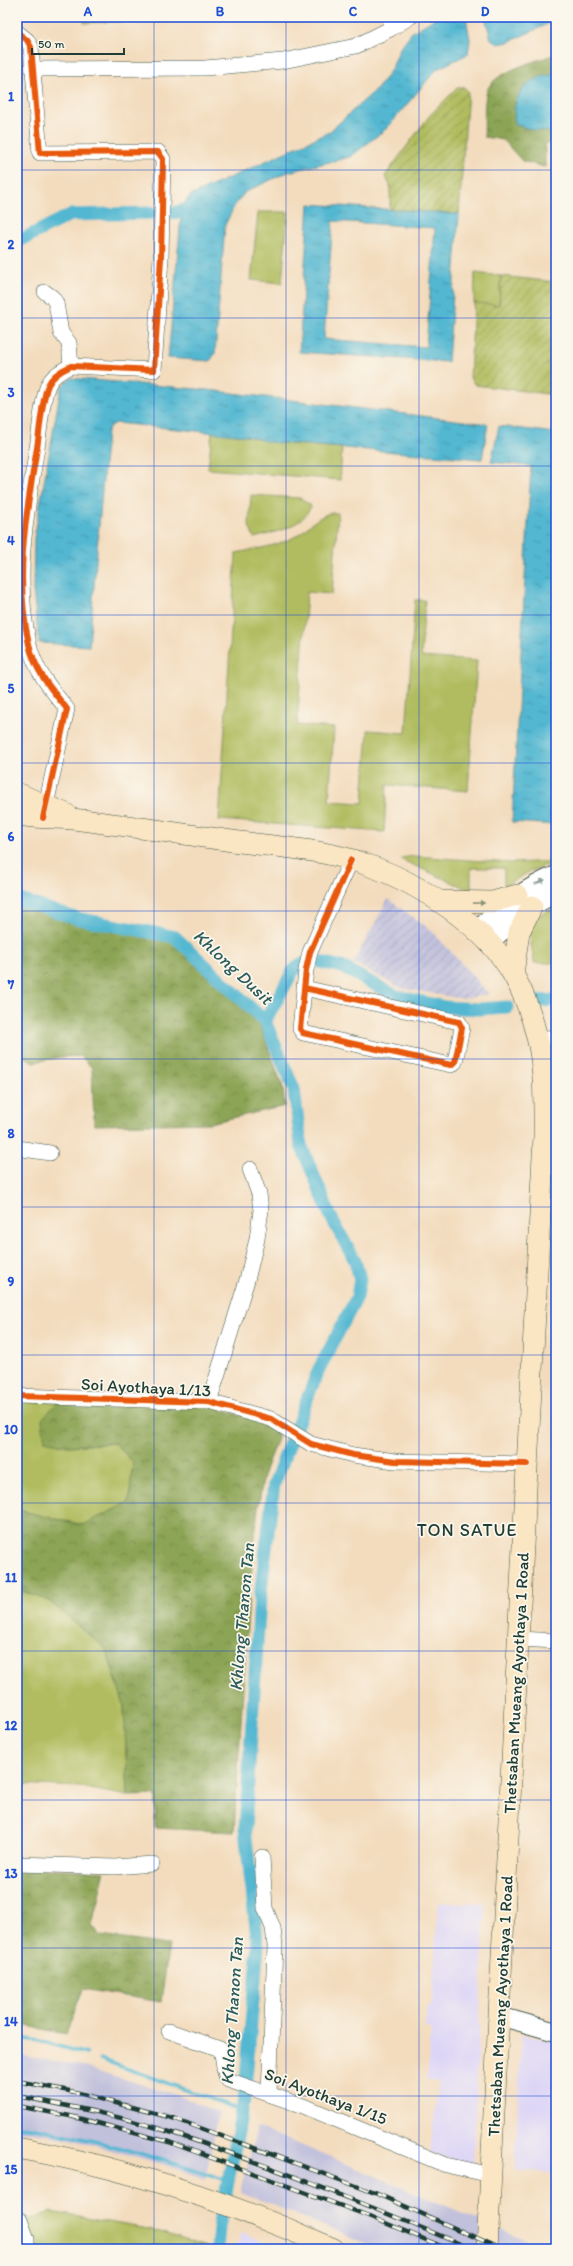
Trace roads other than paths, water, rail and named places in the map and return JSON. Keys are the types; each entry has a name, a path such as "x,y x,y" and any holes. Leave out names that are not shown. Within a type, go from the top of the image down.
{"main road":[{"name":"Thetsaban Mueang Ayothaya 1 Road","path":"17,793 44,812"},
{"name":"Thetsaban Mueang Ayothaya 1 Road","path":"17,815 44,812 79,820 318,853 351,860 402,879 440,901 482,937 513,974 528,1009 547,1038 543,1083 544,1136 487,2249"},
{"path":"440,901 524,901 513,974"},
{"path":"17,2148 102,2167 190,2192 245,2211 334,2249"}],"street":[{"path":"33,70 205,68 283,61 356,46 391,23 410,17"},
{"path":"17,32 27,40 31,47 40,153 158,152 163,159 161,258 154,370 71,366 60,371 48,385 19,552 21,592 33,658 46,683 67,709 44,812"},
{"path":"45,292 52,297 56,303 62,333 70,343 71,366"},
{"path":"304,988 458,1022 462,1028 455,1062 451,1065 304,1033 300,1025 304,988 310,952 351,860"},
{"path":"482,937 524,901 534,884 556,875"},
{"path":"524,901 556,893"},
{"path":"17,1148 50,1153"},
{"path":"209,1402 247,1280 257,1239 261,1210 260,1194 250,1169"},
{"name":"Soi Ayothaya 1/13","path":"17,1396 209,1402 271,1419 306,1440 333,1450 395,1461 527,1464"},
{"path":"518,1639 556,1641"},
{"path":"262,1857 265,1908 273,1928 275,1946 264,2092"},
{"path":"17,1864 115,1867 152,1864"},
{"path":"499,2016 556,2032"},
{"name":"Soi Ayothaya 1/15","path":"169,2031 220,2049 223,2054 223,2069 228,2080 264,2092 446,2164 491,2174"},
{"path":"17,2221 20,2220 24,2228 27,2249"}],"water":[{"path":"437,17 466,17 470,40 468,54 437,69 386,129 350,157 288,172 245,192 235,205 225,225 215,354 210,361 168,358 182,207 190,196 329,132 378,88 392,68 400,48 411,33"},
{"path":"485,17 556,17 556,20 509,42 498,44 491,39"},
{"path":"556,74 556,133 534,130 516,125 514,111 521,91 531,81 544,76"},
{"path":"309,204 459,214 448,362 299,352","holes":["333,221 435,228 426,347 324,339"]},
{"path":"71,378 208,390 488,424 482,459 269,442 247,436 116,423 110,426 107,431 89,646 39,643 33,590 34,538 61,387"},
{"path":"499,426 556,433 556,825 512,822 531,466 491,462"}],"waterway":[{"path":"174,213 197,206"},
{"path":"17,242 70,215 151,213"},
{"name":"Khlong Thanon Tan","path":"17,899 75,918 175,937 265,1021 294,1089 301,1145 331,1217 355,1261 360,1279 357,1297 318,1371 274,1484 260,1598 245,1829 258,1946 244,2100 219,2228 217,2249"},
{"name":"Khlong Dusit","path":"316,961 342,967 396,996 445,1007 479,1009 507,1007"},
{"name":"Khlong Dusit","path":"265,1021 293,971 301,964"},
{"name":"Khlong Dusit","path":"540,1001 556,1000"},
{"path":"17,2038 40,2041 86,2054"},
{"path":"100,2059 242,2110"},
{"path":"17,2126 98,2142 150,2156 228,2182"}],"railway":[{"path":"17,2081 75,2092 176,2119 375,2193 502,2249"},
{"path":"17,2096 115,2116 173,2133 323,2188 472,2249"},
{"path":"17,2106 70,2116 169,2142 366,2215 448,2249"}],"district":[{"name":"TON SATUE","path":"467,1530"}]}
